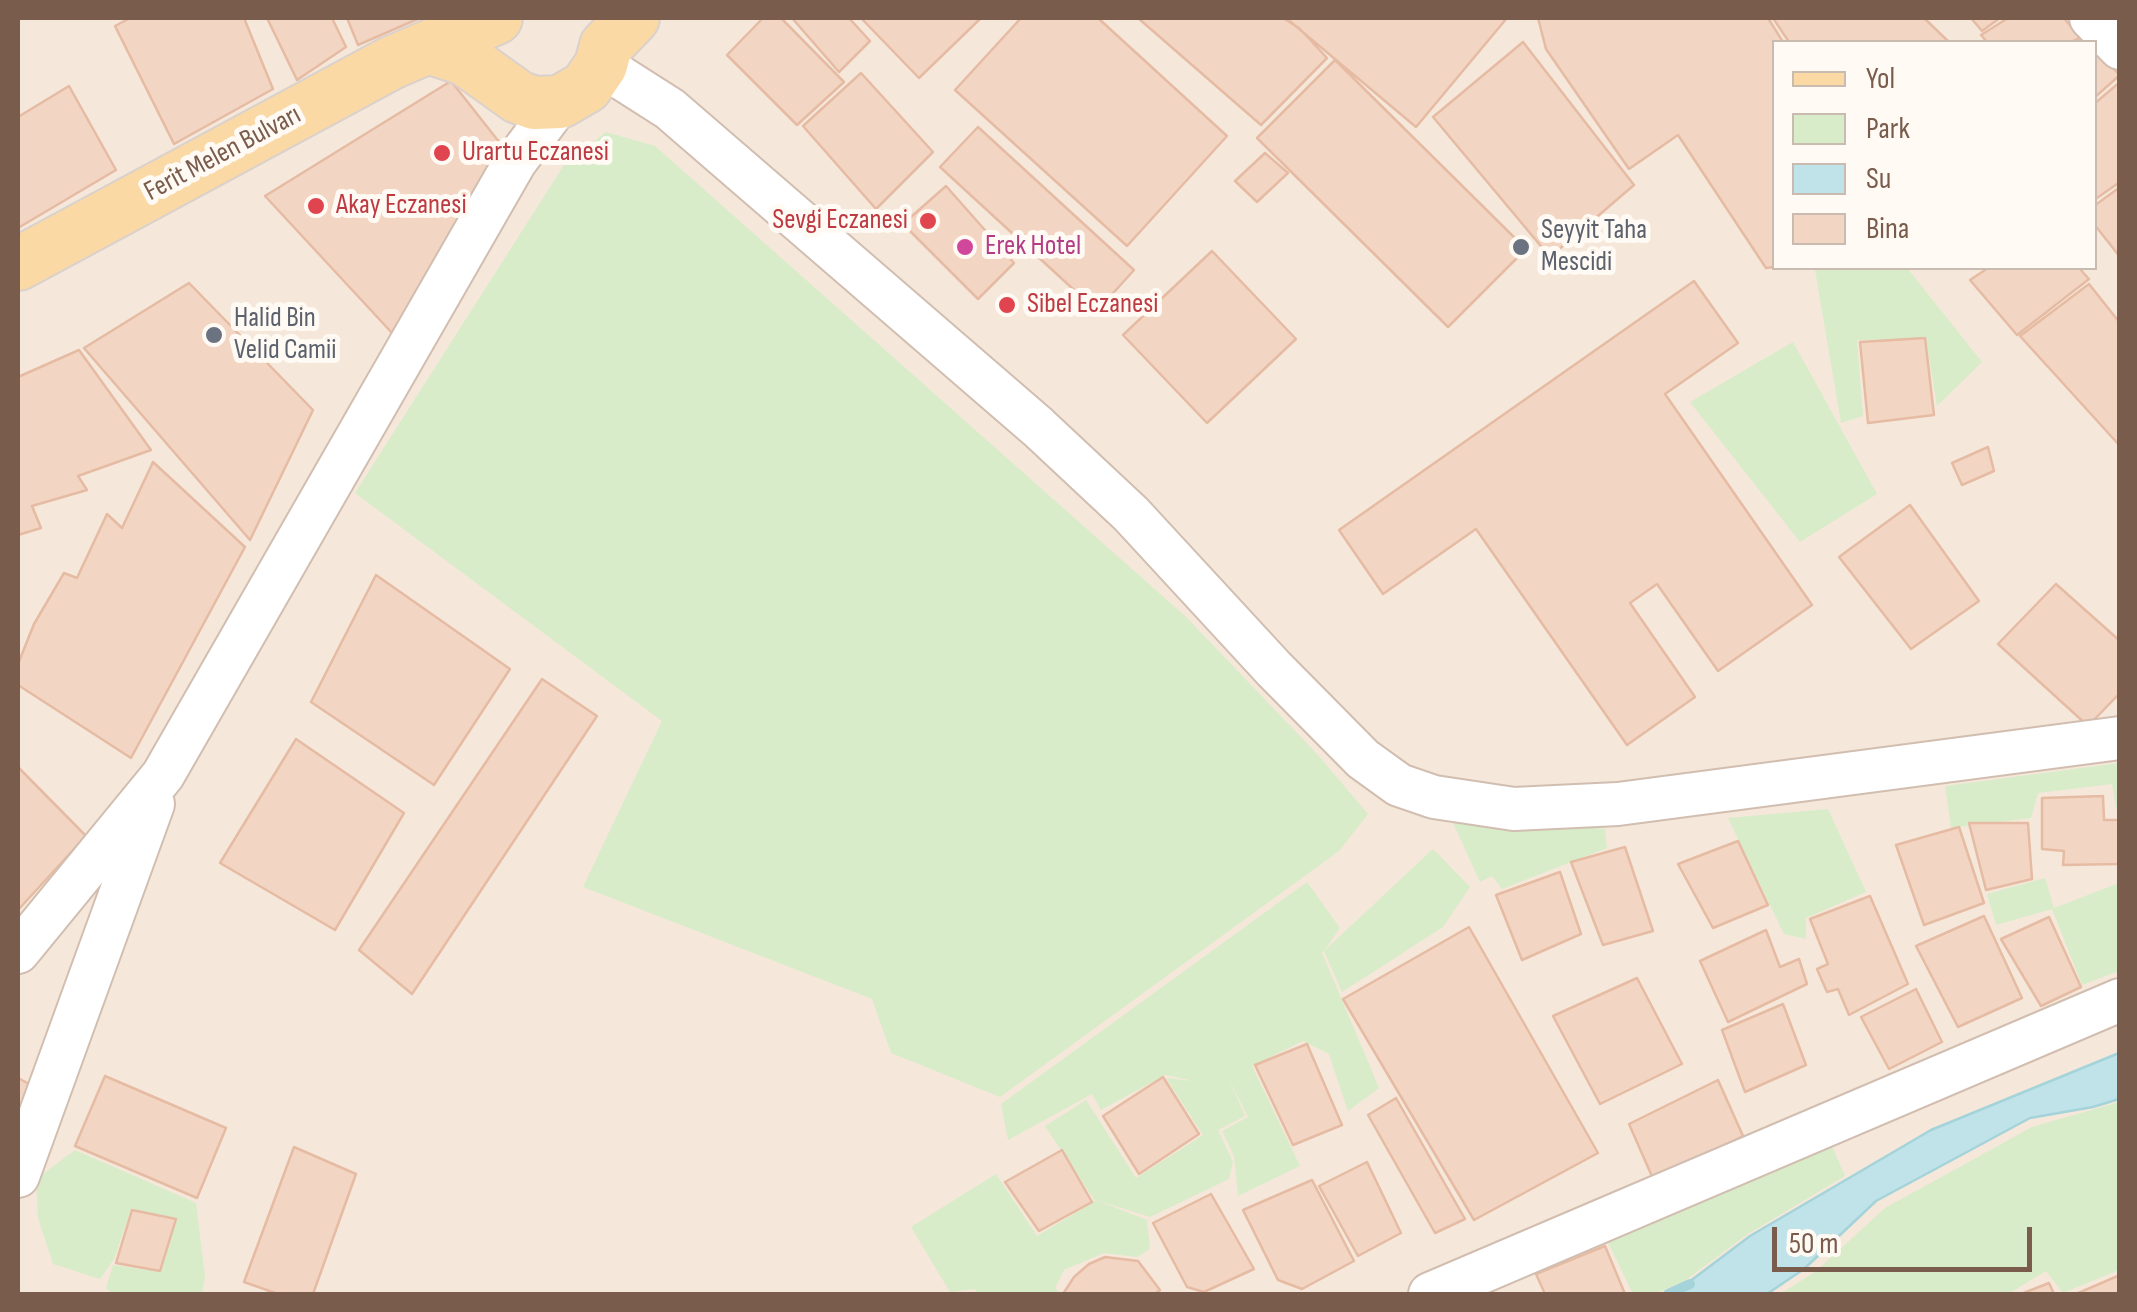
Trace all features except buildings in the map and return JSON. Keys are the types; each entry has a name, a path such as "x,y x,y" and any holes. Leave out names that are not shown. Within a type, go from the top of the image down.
{"main road":[{"name":"Ferit Melen Bulvarı","path":"18,264 392,63 495,20"},
{"path":"495,20 488,54 501,83"},
{"path":"431,48 465,59 518,97 534,103 560,102 586,88 609,36"}],"street":[{"path":"2092,18 2120,48"},
{"path":"609,36 670,109 1038,427 1131,514 1274,669 1363,758 1399,785 1434,798 1514,809 1618,804 2120,738"},
{"path":"501,83 513,118 515,162"},
{"path":"18,952 163,775 515,162 560,102"},
{"path":"18,1176 163,775"},
{"path":"1430,1294 2120,1000"}],"shaded area":[{"path":"18,18 2119,18 2119,1294 18,1294"}],"green space":[{"path":"606,132 655,146 1185,616 1317,754 1368,814 1339,851 1000,1097 891,1053 872,999 583,887 662,721 355,493 564,165"},
{"path":"1815,270 1909,270 1982,362 1937,406 1926,339 1857,340 1863,416 1841,423"},
{"path":"1793,342 1877,494 1800,542 1690,402"},
{"path":"2119,763 2119,808 2112,784 2038,793 2031,818 1951,828 1945,786"},
{"path":"1828,809 1866,892 1806,918 1806,939 1784,934 1728,818"},
{"path":"1449,814 1605,829 1607,848 1502,889 1492,876 1480,882"},
{"path":"1433,849 1470,887 1443,927 1342,992 1324,951"},
{"path":"2045,878 2054,908 2119,883 2119,971 2082,985 2052,909 1996,925 1987,894"},
{"path":"1307,882 1340,928 1322,953 1379,1088 1348,1111 1329,1054 1303,1041 1252,1066 1300,1166 1238,1196 1234,1156 1222,1131 1248,1117 1229,1079 1245,1116 1218,1130 1233,1162 1229,1179 1150,1217 1096,1200 1147,1220 1150,1249 1137,1257 1104,1253 1064,1270 1055,1288 1061,1294 978,1294 975,1289 950,1292 911,1227 996,1174 1037,1236 1095,1201 1045,1126 1086,1100 1136,1178 1203,1135 1166,1078 1194,1081 1165,1075 1101,1110 1092,1094 1008,1140 1001,1104"},
{"path":"2119,1102 2119,1270 2063,1293 2046,1271 2008,1294 1780,1294 1815,1272 1885,1208 2032,1127"},
{"path":"1829,1139 1845,1176 1748,1234 1683,1282 1654,1294 1633,1294 1604,1234"},
{"path":"75,1150 196,1203 205,1277 202,1294 113,1294 106,1288 113,1265 161,1272 176,1218 131,1209 114,1259 100,1279 53,1264 38,1218 36,1179"}],"water":[{"path":"2119,1053 2119,1099 2030,1118 1876,1201 1804,1269 1767,1294 1673,1294 1750,1236 1931,1130"}],"waterway":[{"path":"1668,1294 1690,1284"}],"place":[{"name":"Urartu Eczanesi","path":"442,153"},
{"name":"Akay Eczanesi","path":"316,206"},
{"name":"Sevgi Eczanesi","path":"928,221"},
{"name":"Erek Hotel","path":"965,247"},
{"name":"Seyyit Taha Mescidi","path":"1521,247"},
{"name":"Sibel Eczanesi","path":"1007,305"},
{"name":"Halid Bin Velid Camii","path":"214,335"}]}
